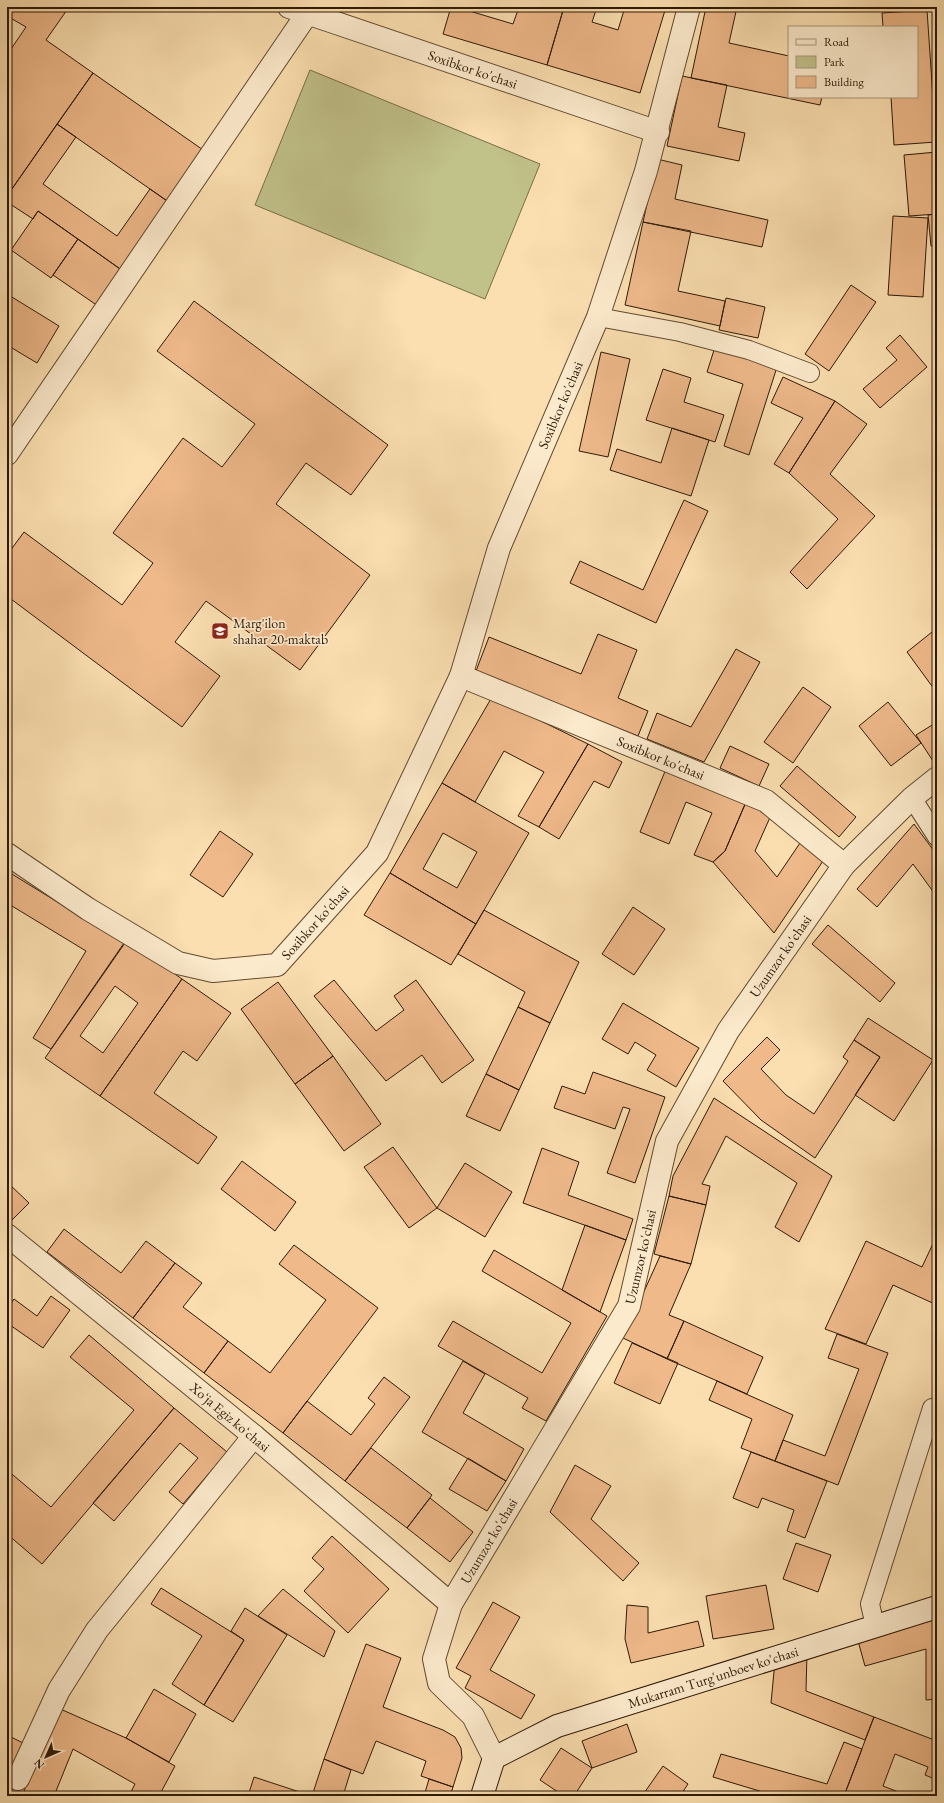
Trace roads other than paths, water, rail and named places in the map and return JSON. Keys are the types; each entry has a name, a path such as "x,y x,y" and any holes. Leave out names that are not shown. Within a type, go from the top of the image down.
{"street":[{"name":"Soxibkor ko'chasi","path":"7,854 88,909 178,963 213,971 277,965 377,854 461,676 499,548 598,317 658,132 690,7"},
{"name":"Soxibkor ko'chasi","path":"298,10 658,132"},
{"path":"7,454 298,10"},
{"name":"Soxibkor ko'chasi","path":"461,676 766,801 844,865"},
{"name":"Uzumzor ko'chasi","path":"494,1758 472,1716 439,1683 434,1659 451,1604 629,1306 667,1141 728,1031 844,865 912,798 937,778"},
{"name":"Xoʻja Egiz koʻchasi","path":"7,1234 254,1436 451,1604"},
{"path":"18,1779 59,1690 97,1630 254,1436"},
{"name":"Mukarram Turg'unboev ko'chasi","path":"494,1758 557,1726 937,1607"},
{"path":"482,1796 494,1758"}],"lane":[{"path":"598,317 680,332 749,350 810,373"},
{"path":"912,798 937,837"},
{"path":"875,1626 870,1604 932,1408"}],"place":[{"name":"Marg'ilon shahar 20-maktab","path":"220,631"}]}
